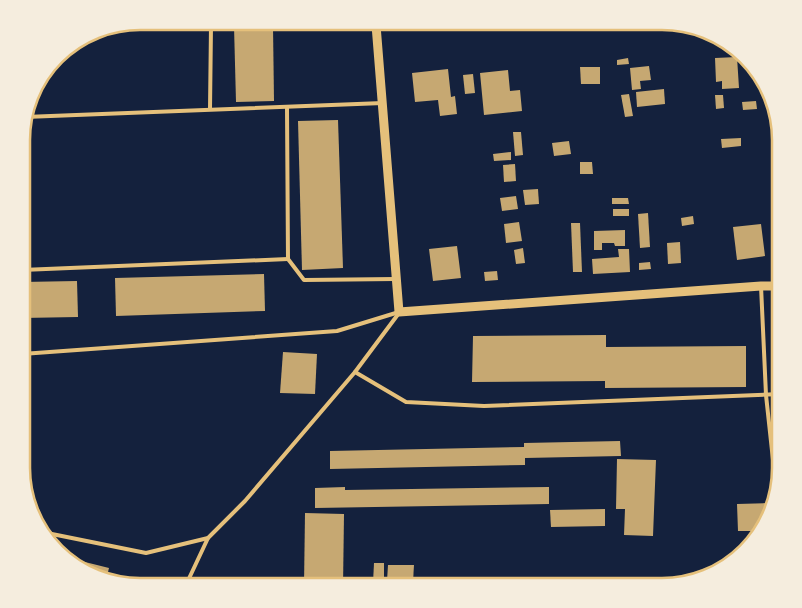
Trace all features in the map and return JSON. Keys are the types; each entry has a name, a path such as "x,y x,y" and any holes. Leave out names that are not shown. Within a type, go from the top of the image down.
{"street":[{"path":"376,30 399,312 772,286"}],"lane":[{"path":"210,109 211,30"},
{"path":"33,115 287,108 383,103"},
{"path":"287,108 288,259 304,280 397,279"},
{"path":"30,270 288,259"},
{"path":"761,286 766,395 772,451"},
{"path":"30,353 337,331 399,312"},
{"path":"189,578 208,538 244,501 355,372 399,312"},
{"path":"355,372 406,402 474,406 772,395"},
{"path":"52,534 146,553 208,538"}],"building":[{"path":"234,30 273,30 274,101 236,102"},
{"path":"735,57 737,59 739,88 722,89 722,81 716,82 715,58"},
{"path":"628,58 629,64 617,65 617,60"},
{"path":"649,66 651,80 640,81 641,89 632,90 630,68"},
{"path":"580,67 600,67 600,84 581,84"},
{"path":"448,69 451,97 455,96 457,114 440,116 438,100 415,102 412,73"},
{"path":"508,70 510,91 520,90 522,111 484,115 480,73"},
{"path":"473,74 475,93 465,94 463,75"},
{"path":"664,89 665,104 637,107 636,92"},
{"path":"629,94 633,116 625,117 621,95"},
{"path":"715,95 723,95 724,108 716,109"},
{"path":"756,101 757,109 743,110 742,102"},
{"path":"338,120 343,268 302,270 298,121"},
{"path":"513,132 521,132 523,155 515,156"},
{"path":"741,138 741,146 722,148 721,139"},
{"path":"569,141 571,154 554,156 552,143"},
{"path":"511,152 511,160 494,161 493,154"},
{"path":"580,162 592,162 593,174 580,174"},
{"path":"515,164 516,181 504,182 503,165"},
{"path":"538,189 539,204 525,205 523,190"},
{"path":"516,196 518,209 502,211 500,198"},
{"path":"612,198 628,198 629,204 612,204"},
{"path":"613,209 629,209 629,216 613,216"},
{"path":"648,213 650,247 640,248 638,214"},
{"path":"693,216 694,224 682,226 681,218"},
{"path":"519,222 522,241 506,243 504,224"},
{"path":"571,223 580,223 582,272 573,272"},
{"path":"761,224 765,256 737,260 733,227"},
{"path":"625,230 625,246 615,246 614,243 602,243 602,250 594,250 594,231"},
{"path":"680,242 681,263 668,264 667,243"},
{"path":"457,246 461,278 433,281 429,249"},
{"path":"523,248 525,263 516,264 514,250"},
{"path":"618,249 629,249 630,272 593,274 592,259 619,257"},
{"path":"650,262 651,269 639,270 639,263"},
{"path":"497,271 498,280 485,281 484,272"},
{"path":"264,274 265,311 116,316 115,278"},
{"path":"77,281 78,317 30,318 30,282"},
{"path":"606,335 606,347 746,346 746,387 605,388 605,381 472,382 473,336"},
{"path":"283,352 317,354 315,394 280,393"},
{"path":"620,441 621,456 525,458 525,465 330,469 330,451 524,447 524,443"},
{"path":"617,459 656,460 653,536 624,535 625,509 616,509"},
{"path":"345,487 345,490 549,487 549,504 315,508 315,488"},
{"path":"766,503 751,532 738,531 737,504"},
{"path":"605,509 605,526 551,527 550,510"},
{"path":"305,513 344,514 343,578 304,578"},
{"path":"81,561 109,568 108,573"},
{"path":"374,563 384,563 384,578 373,578"},
{"path":"388,565 414,565 413,578 387,578"}]}
